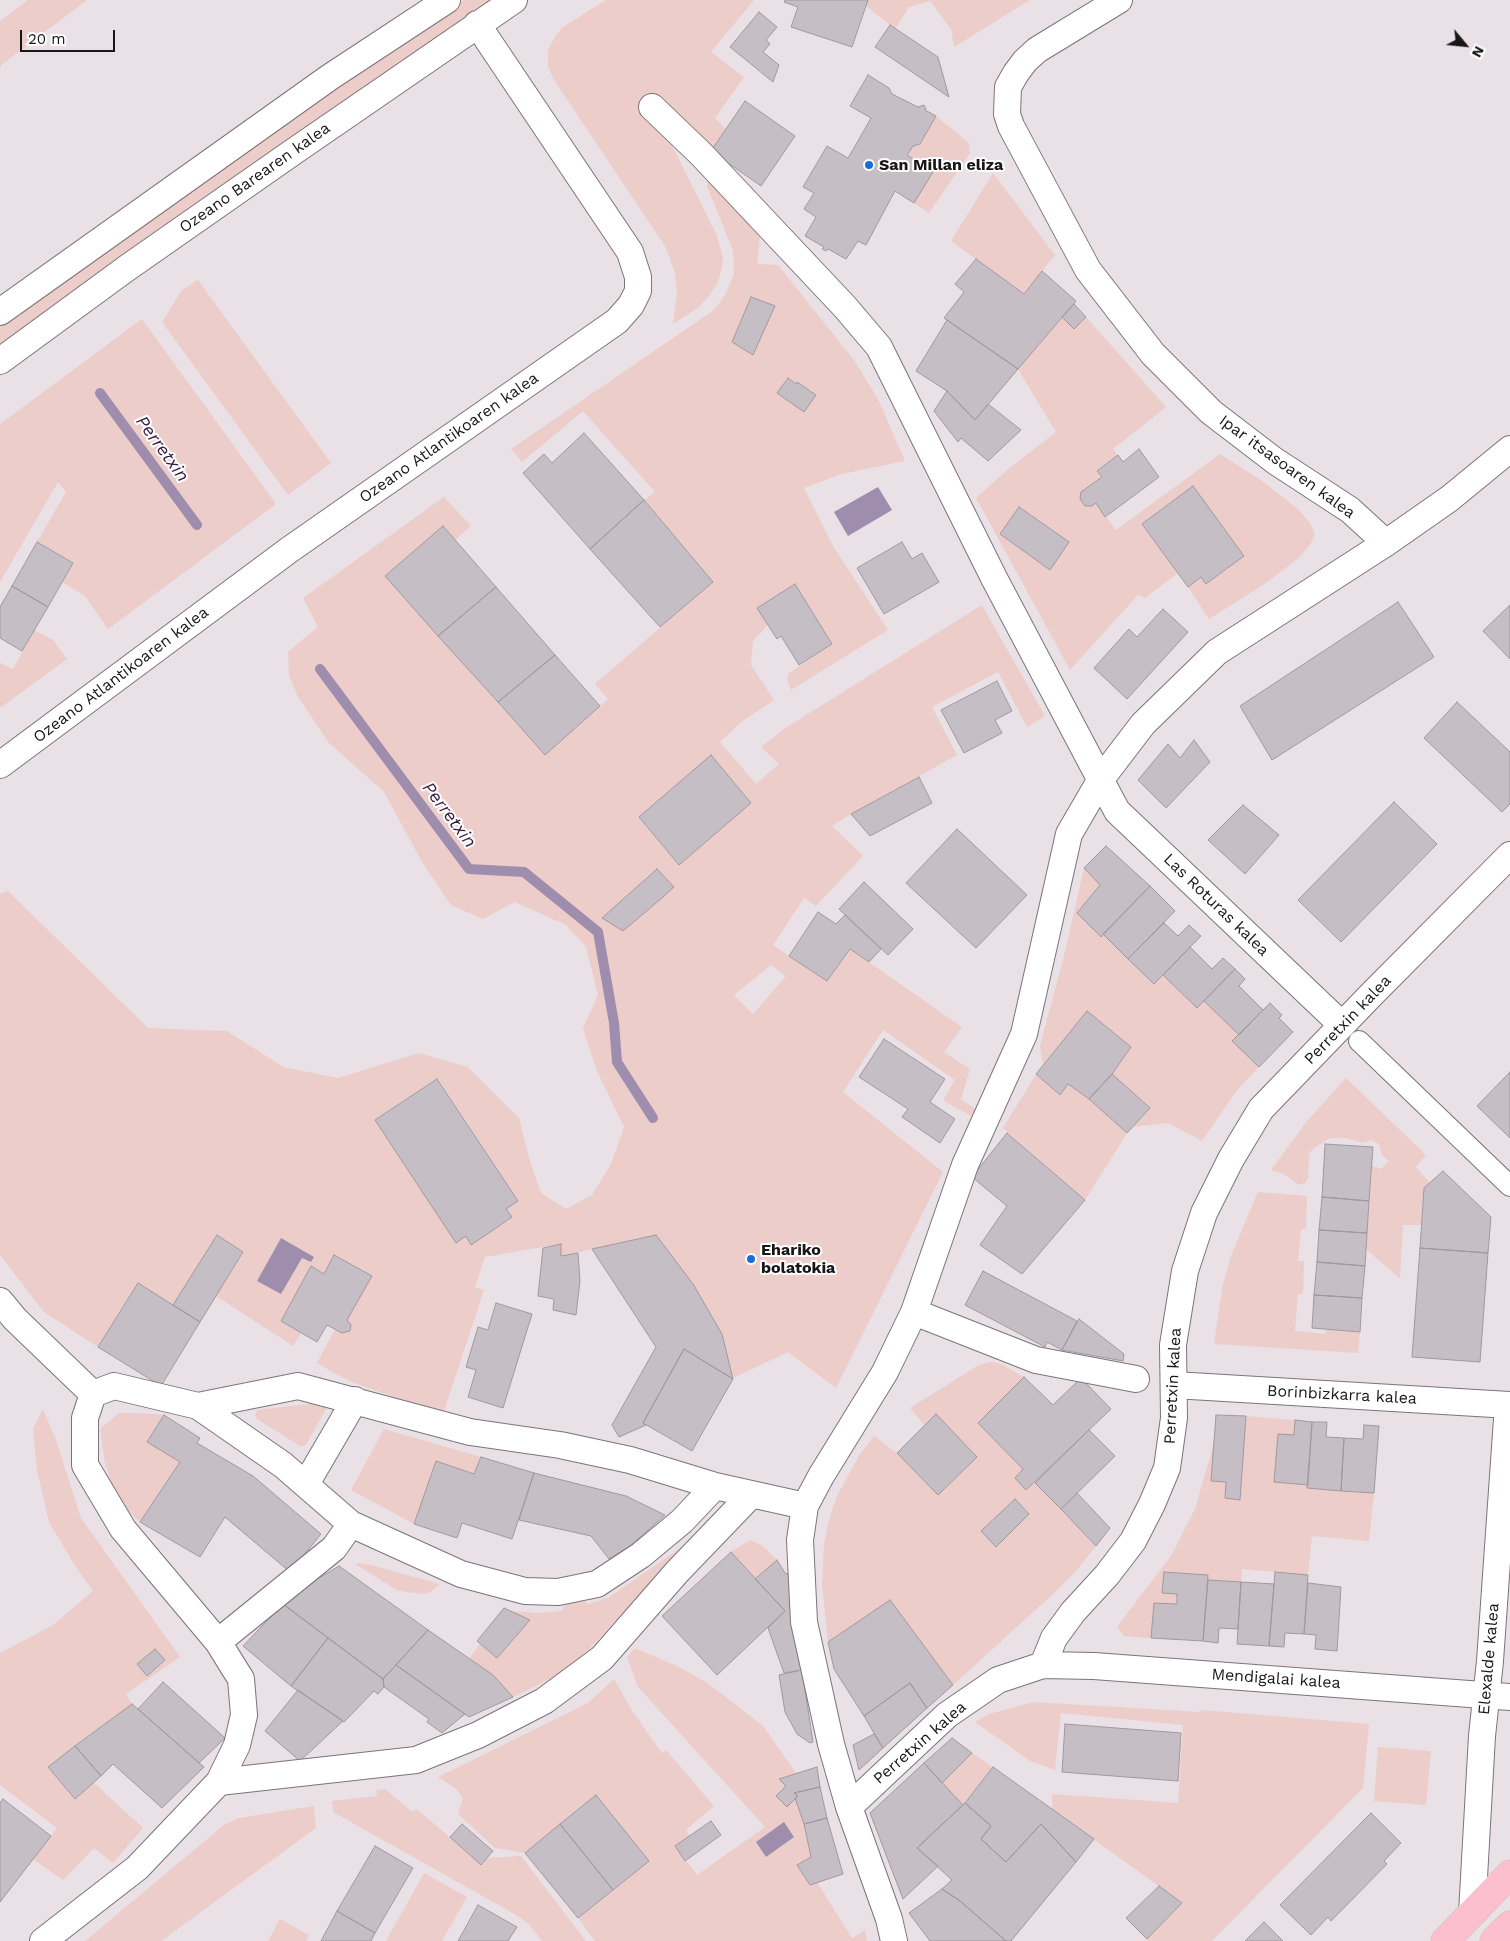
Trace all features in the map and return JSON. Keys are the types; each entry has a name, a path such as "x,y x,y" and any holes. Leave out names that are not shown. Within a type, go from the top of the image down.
{"main road":[{"path":"1445,1941 1510,1874"},
{"path":"1494,1941 1510,1925"}],"street":[{"path":"0,312 322,83 447,0"},
{"name":"Ozeano Barearen kalea","path":"0,361 126,268 514,0"},
{"name":"Ipar itsasoaren kalea","path":"1118,0 1037,50 1016,72 1008,87 1007,114 1011,126 1084,262 1153,354 1211,412 1275,461 1350,510 1386,543"},
{"name":"Ozeano Atlantikoaren kalea","path":"0,765 289,550 617,321 630,306 638,291 638,278 630,252 477,24"},
{"name":"Las Roturas kalea","path":"652,107 701,154 845,306 879,347 994,578 1117,811 1510,1186"},
{"path":"894,1941 889,1919 848,1807 831,1744 804,1622 800,1540 805,1506 820,1476 881,1379 914,1312 965,1166 1024,1034 1069,834 1101,779 1143,724 1217,652 1386,543 1449,499 1510,450"},
{"name":"Perretxin kalea","path":"848,1807 948,1715 998,1680 1042,1665 1054,1638 1073,1612 1107,1575 1133,1541 1152,1504 1167,1468 1174,1418 1174,1346 1185,1271 1204,1213 1231,1159 1261,1109 1350,1033 1510,855"},
{"path":"0,1300 15,1319 93,1394"},
{"path":"914,1312 1036,1360 1136,1380"},
{"name":"Borinbizkarra kalea","path":"1174,1385 1509,1405"},
{"path":"93,1394 114,1386 198,1406 283,1465 351,1524 461,1574 525,1591 558,1592 597,1584 641,1555 682,1521 715,1486"},
{"path":"198,1406 298,1386 470,1432 560,1445 630,1460 715,1486 805,1506"},
{"path":"43,1941 137,1868 219,1782 237,1745 244,1715 241,1678 218,1642 123,1529 85,1465 85,1418 93,1394"},
{"path":"306,1484 355,1400"},
{"name":"Elexalde kalea","path":"1472,1913 1498,1696 1509,1405"},
{"path":"219,1782 416,1760 478,1734 544,1701 602,1658 677,1572 751,1495"},
{"path":"218,1642 334,1548 351,1524"},
{"name":"Mendigalai kalea","path":"1042,1665 1094,1666 1498,1696"}],"shaded area":[{"path":"28,0 87,0 0,66 0,21"},
{"path":"464,0 500,0 0,349 0,325 112,242"},
{"path":"606,0 754,0 711,52 744,77 715,118 726,129 711,151 667,135 717,236 723,257 718,282 709,296 698,308 673,324 677,293 675,273 665,246 554,80 548,66 548,50 563,27"},
{"path":"868,0 1030,0 954,47 951,29 930,1 909,7 895,29 866,6"},
{"path":"936,116 969,143 970,153 929,213 914,203 907,155 913,146 920,144"},
{"path":"993,173 1055,255 1024,294 951,241"},
{"path":"707,180 760,236 757,264 778,265 854,360 878,399 905,461 841,474 804,488 833,546 888,630 791,690 787,679 788,674 832,644 795,584 758,608 768,625 753,641 751,665 774,700 741,722 720,742 756,784 779,764 761,747 784,729 982,605 1045,716 1027,727 998,672 932,707 957,755 832,826 863,856 816,906 804,898 773,945 827,981 850,949 962,1027 944,1052 970,1069 961,1099 975,1109 971,1116 943,1100 955,1080 883,1030 843,1092 943,1172 836,1388 788,1352 733,1378 693,1284 656,1235 561,1256 560,1244 485,1257 475,1287 484,1290 444,1411 408,1402 349,1381 317,1363 335,1329 342,1333 350,1331 351,1325 347,1320 372,1276 335,1255 324,1274 311,1267 281,1321 301,1333 293,1346 216,1296 243,1253 218,1235 173,1305 138,1283 98,1347 44,1312 0,1255 0,894 8,891 148,1028 227,1031 283,1067 338,1078 419,1053 468,1067 519,1118 530,1161 541,1193 566,1209 592,1195 611,1164 624,1127 596,1069 583,1028 598,995 586,947 566,925 515,902 483,919 451,905 422,862 384,792 329,743 297,695 289,675 288,652 318,627 303,598 444,497 471,526 455,540 443,526 386,576 545,755 608,699 595,684 713,582 644,500 655,492 583,411 522,462 511,449 714,310 725,295 734,274 733,251 707,186","holes":["751,297 775,307 753,355 732,341","787,378 796,384 797,382 815,395 777,393","711,756 751,803 679,865 639,817","657,870 674,887 623,931 603,918","771,965 786,976 753,1014 734,995","438,1079 518,1201 506,1209 512,1217 471,1244 466,1236 456,1242 376,1120"]},
{"path":"198,280 331,463 288,495 162,322 182,290"},
{"path":"1062,317 1074,329 1086,317 1166,407 1113,449 1118,455 1097,471 1102,477 1081,492 1080,499 1085,506 1092,506 1096,503 1116,530 1220,454 1262,481 1298,509 1310,523 1315,534 1311,543 1300,557 1263,585 1209,619 1188,587 1201,577 1207,584 1244,556 1192,487 1142,524 1178,573 1145,598 1138,595 1070,670 976,498 1007,470 1056,432 1018,369"},
{"path":"142,319 276,504 108,629 85,596 62,582 73,563 37,542 66,492 58,482 0,582 0,424"},
{"path":"878,487 892,510 848,536 834,512"},
{"path":"34,630 53,640 67,659 0,708 0,663 13,669"},
{"path":"1084,868 1100,885 1077,913 1100,937 1103,934 1154,984 1163,975 1197,1008 1204,1001 1239,1035 1259,1067 1237,1090 1202,1141 1168,1123 1133,1127 1150,1108 1112,1074 1130,1047 1087,1012 1043,1064 1040,1046 1064,956"},
{"path":"1036,1074 1060,1095 1068,1084 1089,1099 1127,1133 1085,1200 1003,1128"},
{"path":"1346,1078 1426,1155 1416,1167 1430,1183 1424,1188 1421,1225 1403,1225 1400,1279 1366,1249 1372,1166 1381,1169 1389,1161 1382,1155 1379,1144 1371,1140 1363,1143 1344,1138 1330,1138 1315,1147 1309,1154 1308,1179 1303,1185 1296,1183 1284,1174 1271,1170 1307,1121"},
{"path":"1258,1192 1307,1196 1306,1229 1301,1229 1298,1261 1304,1261 1303,1294 1298,1294 1295,1331 1325,1334 1326,1329 1360,1332 1358,1353 1214,1344 1222,1288 1231,1256"},
{"path":"281,1238 314,1257 311,1262 302,1258 281,1294 257,1281"},
{"path":"990,1362 999,1363 1024,1377 978,1423 1023,1469 1015,1478 1026,1490 1035,1482 1096,1546 1077,1570 1053,1594 953,1685 890,1600 828,1642 822,1585 824,1543 837,1496 860,1454 874,1436 897,1453 938,1495 977,1457 936,1415 925,1426 910,1408 979,1365","holes":["1015,1499 1029,1514 996,1546 982,1531"]},
{"path":"317,1403 326,1406 326,1409 304,1446 300,1446 255,1416 257,1410"},
{"path":"43,1409 56,1440 81,1518 180,1657 126,1694 132,1704 48,1767 75,1799 93,1782 143,1828 113,1863 94,1848 63,1880 33,1859 57,1828 0,1785 0,1653 53,1625 93,1591 74,1564 49,1522 37,1470 33,1429"},
{"path":"119,1413 164,1415 147,1442 180,1462 140,1522 128,1511 112,1484 105,1464 100,1429"},
{"path":"1246,1416 1295,1420 1294,1435 1278,1434 1274,1482 1308,1485 1308,1488 1374,1493 1369,1541 1312,1536 1308,1575 1242,1569 1241,1582 1208,1580 1208,1575 1164,1572 1162,1593 1177,1594 1177,1604 1154,1603 1151,1638 1124,1636 1118,1628 1119,1624 1171,1556 1195,1509 1214,1443 1211,1481 1226,1482 1226,1498 1240,1499"},
{"path":"384,1429 481,1457 474,1474 436,1461 414,1524 351,1490"},
{"path":"692,1540 588,1650 558,1675 513,1697 493,1675 469,1659 480,1644 497,1658 530,1621 510,1611 538,1613 562,1611 565,1604 582,1599 588,1604 608,1598"},
{"path":"750,1540 763,1546 777,1560 755,1579 731,1552"},
{"path":"359,1563 440,1584 425,1594 397,1590 355,1564"},
{"path":"635,1648 681,1668 709,1684 763,1726 796,1773 780,1779 795,1798 804,1824 811,1857 797,1865 810,1885 817,1882 852,1938 865,1930 867,1941 595,1941 578,1918 649,1861 596,1795 525,1853 495,1848 458,1814 463,1798 455,1788 438,1777 588,1703 614,1679 634,1714 662,1753 666,1750 714,1806 686,1830 690,1836 675,1846 697,1875 765,1827 638,1687 627,1657"},
{"path":"1033,1702 1200,1712 1201,1710 1369,1724 1363,1788 1212,1941 1145,1941 1182,1903 1052,1809 1052,1794 1178,1803 1183,1725 1061,1713 1055,1770 1030,1761 975,1722 989,1714"},
{"path":"1378,1747 1431,1751 1426,1805 1374,1801"},
{"path":"972,1753 993,1767 963,1805 942,1783"},
{"path":"385,1789 411,1811 418,1810 481,1864 487,1858 521,1856 586,1941 542,1941 528,1923 511,1912 333,1812 332,1801 377,1796 376,1790"},
{"path":"314,1806 316,1828 161,1941 85,1941 224,1825 239,1818"},
{"path":"784,1822 794,1837 766,1857 756,1842"},
{"path":"424,1873 467,1897 442,1941 386,1941"},
{"path":"280,1919 309,1935 306,1941 268,1941"}],"building":[{"path":"785,0 868,0 852,47 791,27 798,7 784,2"},
{"path":"759,12 777,27 766,40 770,44 763,52 779,65 773,82 730,47"},
{"path":"890,25 938,57 949,97 875,47"},
{"name":"San Millan eliza","path":"868,75 889,88 892,94 918,107 924,105 925,110 936,116 920,144 913,146 907,155 933,172 914,203 895,191 866,245 858,241 846,259 828,249 826,251 822,249 824,247 805,236 816,217 804,209 814,193 803,187 827,146 848,158 858,141 871,118 850,106"},
{"path":"745,101 795,136 761,186 711,151"},
{"path":"976,259 1024,294 1042,271 1076,301 1018,369 944,318 964,292 955,284"},
{"path":"751,297 775,306 753,355 732,342"},
{"path":"1074,304 1086,317 1074,329 1062,317"},
{"path":"947,320 1018,369 975,420 947,391 916,371"},
{"path":"788,378 816,395 804,412 777,393"},
{"path":"947,391 975,420 988,404 1021,430 988,461 961,438 958,442 934,411"},
{"path":"584,433 644,500 590,549 523,473 544,454 552,463"},
{"path":"1139,449 1159,477 1105,517 1096,503 1092,506 1085,506 1080,499 1081,492 1102,477 1097,471 1118,455 1123,462"},
{"path":"1193,486 1244,556 1206,584 1201,577 1188,587 1142,524"},
{"path":"644,500 713,582 660,627 590,549"},
{"path":"1019,507 1069,542 1050,570 1000,534"},
{"path":"443,526 496,587 438,636 385,576"},
{"path":"37,542 73,563 48,607 12,586"},
{"path":"902,542 912,559 922,553 939,582 884,614 857,568"},
{"path":"795,584 832,644 799,665 781,636 777,639 757,608"},
{"path":"12,586 48,607 22,651 0,638 0,607"},
{"path":"496,587 555,655 498,702 438,636"},
{"path":"1398,602 1434,657 1272,760 1240,706"},
{"path":"1510,605 1510,659 1483,631"},
{"path":"1163,609 1188,632 1127,699 1094,668 1129,629 1137,637"},
{"path":"555,655 600,706 545,755 498,702"},
{"path":"997,681 1012,711 995,720 1002,733 964,753 941,710"},
{"path":"1457,702 1510,752 1510,804 1502,812 1424,738"},
{"path":"1194,740 1210,762 1166,808 1138,780 1168,744 1180,758"},
{"path":"711,755 751,803 679,865 639,817"},
{"path":"919,777 932,803 870,836 851,814"},
{"path":"1394,802 1437,844 1341,942 1298,900"},
{"path":"1243,805 1279,835 1245,874 1208,840"},
{"path":"957,829 1027,895 976,948 906,883"},
{"path":"1106,846 1150,886 1101,937 1077,913 1100,885 1084,868"},
{"path":"657,869 674,887 662,898 623,931 602,918"},
{"path":"864,882 913,929 888,955 839,909"},
{"path":"1150,886 1175,911 1128,959 1103,934"},
{"path":"818,912 836,924 845,915 881,949 869,962 850,949 827,981 789,956"},
{"path":"1164,923 1178,936 1189,925 1201,936 1154,984 1128,959"},
{"path":"1190,947 1212,969 1223,958 1235,969 1197,1008 1163,975"},
{"path":"1235,969 1245,979 1239,986 1263,1010 1239,1035 1204,1001"},
{"path":"1270,1003 1282,1015 1279,1018 1293,1032 1259,1067 1232,1041"},
{"path":"1087,1011 1131,1047 1112,1074 1089,1099 1068,1084 1060,1095 1036,1074"},
{"path":"884,1039 945,1079 930,1102 955,1119 940,1143 902,1117 908,1109 859,1077"},
{"path":"1510,1072 1510,1138 1477,1106"},
{"path":"1112,1074 1150,1108 1127,1133 1089,1099"},
{"path":"437,1079 518,1201 506,1209 512,1217 471,1245 466,1236 456,1243 375,1120"},
{"path":"1007,1133 1085,1200 1022,1274 980,1245 1007,1206 972,1177"},
{"path":"1325,1144 1373,1147 1369,1201 1322,1197"},
{"path":"1443,1171 1491,1217 1488,1253 1420,1248 1424,1188"},
{"path":"1322,1197 1369,1201 1367,1233 1319,1230"},
{"path":"1319,1230 1367,1233 1365,1266 1317,1262"},
{"path":"217,1235 243,1252 200,1322 173,1305"},
{"path":"656,1235 693,1284 722,1334 733,1379 684,1349 643,1423 646,1425 619,1437 612,1425 656,1347 592,1249"},
{"path":"561,1244 561,1256 578,1253 580,1281 576,1315 553,1310 554,1299 538,1296 543,1248"},
{"path":"1420,1248 1488,1253 1480,1362 1412,1357"},
{"path":"334,1255 372,1276 347,1320 351,1325 350,1331 342,1333 327,1325 317,1342 281,1321 311,1266 324,1274"},
{"path":"1317,1262 1365,1266 1362,1298 1314,1295"},
{"path":"983,1271 1077,1321 1062,1350 1047,1342 1045,1347 965,1305"},
{"path":"138,1283 200,1322 161,1386 98,1347"},
{"path":"1314,1295 1362,1298 1360,1332 1312,1328"},
{"path":"496,1303 532,1314 503,1408 468,1397 476,1370 466,1367 478,1327 488,1330"},
{"path":"1079,1319 1124,1354 1123,1361 1062,1350"},
{"path":"684,1349 733,1379 692,1451 643,1423"},
{"path":"1024,1377 1053,1405 1081,1378 1111,1409 1026,1490 1015,1478 1023,1469 978,1423"},
{"path":"936,1414 977,1457 938,1495 897,1453"},
{"path":"164,1415 200,1438 197,1443 253,1476 321,1534 290,1572 225,1517 200,1557 140,1522 180,1462 147,1442"},
{"path":"1216,1415 1246,1416 1240,1500 1225,1498 1226,1482 1211,1481"},
{"path":"1295,1420 1312,1422 1308,1485 1274,1482 1278,1434 1294,1435"},
{"path":"1312,1422 1327,1422 1326,1437 1344,1438 1341,1491 1307,1488"},
{"path":"1364,1425 1379,1426 1374,1493 1341,1491 1344,1438 1363,1439"},
{"path":"1089,1430 1115,1456 1061,1509 1035,1483"},
{"path":"481,1457 534,1473 512,1539 462,1523 457,1538 414,1524 436,1461 474,1474"},
{"path":"534,1473 626,1496 665,1515 630,1546 609,1559 591,1536 519,1520"},
{"path":"1077,1493 1110,1528 1096,1546 1061,1509"},
{"path":"1015,1499 1029,1514 996,1547 981,1531"},
{"path":"731,1552 785,1611 717,1675 662,1616"},
{"path":"777,1560 785,1573 788,1574 802,1670 784,1673 768,1628 785,1611 755,1579"},
{"path":"339,1566 428,1630 383,1679 283,1604 306,1586"},
{"path":"1164,1572 1208,1575 1203,1641 1151,1638 1154,1603 1177,1604 1177,1594 1162,1593"},
{"path":"1275,1572 1308,1575 1304,1634 1285,1633 1284,1647 1269,1646"},
{"path":"1208,1580 1241,1582 1238,1629 1219,1628 1218,1643 1203,1641"},
{"path":"1241,1582 1274,1584 1269,1646 1237,1644"},
{"path":"1308,1583 1341,1587 1337,1651 1315,1649 1316,1635 1304,1634"},
{"path":"890,1600 953,1685 927,1708 910,1683 864,1716 834,1669 828,1642"},
{"path":"283,1604 328,1638 291,1686 243,1646"},
{"path":"504,1608 530,1620 497,1658 477,1641"},
{"path":"428,1630 493,1675 513,1697 469,1717 396,1665"},
{"path":"328,1638 383,1679 384,1687 378,1694 374,1691 344,1722 291,1686"},
{"path":"155,1649 165,1660 147,1676 137,1664"},
{"path":"396,1665 465,1714 442,1733 427,1722 429,1719 384,1687 383,1679"},
{"path":"802,1670 813,1742 810,1743 797,1734 785,1712 779,1675"},
{"path":"163,1682 225,1738 199,1763 138,1709"},
{"path":"910,1683 927,1708 883,1748 864,1716"},
{"path":"298,1690 343,1721 300,1761 265,1731"},
{"path":"132,1704 204,1767 162,1808 113,1764 101,1776 75,1746"},
{"path":"1065,1724 1181,1733 1178,1781 1062,1772"},
{"path":"874,1734 883,1748 859,1770 853,1745"},
{"path":"952,1738 972,1753 942,1783 924,1763"},
{"path":"75,1746 101,1776 75,1799 48,1767"},
{"path":"924,1763 963,1805 917,1848 938,1866 903,1899 870,1813"},
{"path":"817,1767 820,1787 794,1793 798,1796 787,1807 776,1796 786,1786 779,1779"},
{"path":"993,1767 1094,1839 1076,1862 1041,1824 1006,1862 981,1839 991,1826 965,1803"},
{"path":"820,1787 827,1818 804,1824 795,1798 798,1796 794,1793"},
{"path":"596,1795 649,1861 613,1890 560,1824"},
{"path":"3,1799 51,1836 0,1902 0,1803"},
{"path":"965,1803 991,1826 981,1839 1006,1862 1041,1824 1076,1862 1011,1941 1006,1941 960,1901 942,1889 952,1880 917,1848"},
{"path":"1371,1813 1401,1843 1384,1861 1387,1864 1331,1921 1328,1917 1311,1935 1280,1905"},
{"path":"827,1818 843,1874 810,1885 797,1865 811,1857 804,1824"},
{"path":"711,1821 721,1835 685,1861 675,1846"},
{"path":"462,1824 493,1851 481,1865 450,1837"},
{"path":"560,1824 613,1890 578,1918 525,1853"},
{"path":"375,1846 413,1868 375,1933 337,1911"},
{"path":"1159,1886 1182,1903 1147,1939 1126,1918"},
{"path":"942,1889 960,1901 1006,1941 930,1941 909,1913"},
{"path":"478,1905 517,1927 508,1941 458,1941"},
{"path":"337,1911 375,1933 371,1941 321,1941"},
{"path":"1264,1922 1283,1941 1245,1941"}],"waterway":[{"name":"Perretxin","path":"100,393 197,525"},
{"name":"Perretxin","path":"320,669 469,869 524,872 598,932 614,1023 617,1062 653,1118"}],"place":[{"name":"San Millan eliza","path":"869,165"},
{"name":"Ehariko bolatokia","path":"751,1259"}]}
